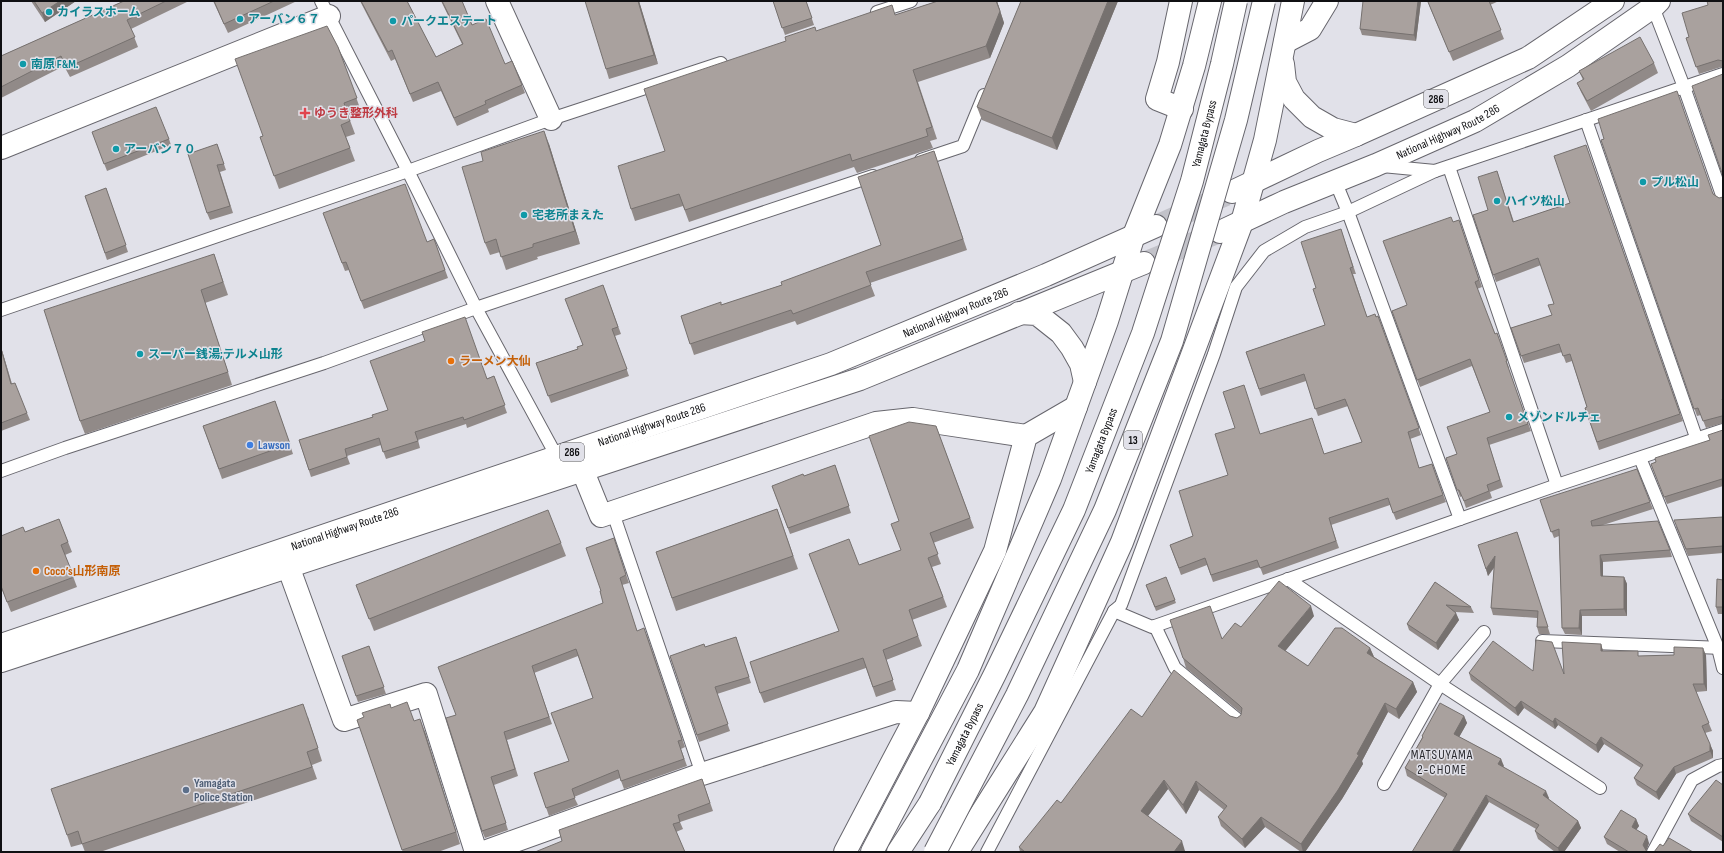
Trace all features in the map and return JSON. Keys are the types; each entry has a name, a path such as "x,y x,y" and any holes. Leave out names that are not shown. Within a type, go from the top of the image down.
{"main road":[{"path":"497,1 551,119"},
{"path":"1181,1 1168,62 1156,99 1182,109"},
{"path":"872,852 968,670 1050,479 1107,321 1134,235 1170,145 1182,109 1210,1"},
{"name":"Yamagata Bypass","path":"898,852 930,803 1074,510 1143,332 1192,181 1222,64 1236,1"},
{"name":"13","path":"935,852 1017,695 1105,510 1172,341 1236,120 1264,1"},
{"path":"957,852 1045,712 1122,542 1242,222 1242,188 1265,140 1293,1"},
{"path":"1284,49 1310,29 1327,1"},
{"name":"National Highway Route 286","path":"1220,232 1284,202 1336,183 1475,121 1568,66 1656,4"},
{"name":"286","path":"1242,188 1318,151 1528,58 1599,5"},
{"path":"1,148 325,9"},
{"path":"1284,49 1285,82 1294,99 1312,117 1333,129 1356,135"},
{"name":"National Highway Route 286","path":"1,645 831,364 1046,275 1156,226"},
{"name":"National Highway Route 286","path":"1,661 582,469 860,379 1144,263"},
{"path":"1019,313 1037,314 1061,333 1082,364 1085,382"},
{"path":"582,469 601,516 876,423 913,419 1026,436 1076,407"},
{"path":"845,852 918,713 995,551 1026,436"},
{"path":"288,566 344,720 426,694 476,852"},
{"path":"484,852 702,774 896,712 918,713"}],"lane":[{"path":"866,16 911,1"},
{"path":"1656,4 1723,198"},
{"path":"325,9 476,308 557,457"},
{"path":"1,310 408,171 551,119 731,60"},
{"path":"987,852 1114,611 1121,605 1214,354 1236,286 1264,251 1305,227 1348,212 1435,171 1723,74"},
{"path":"910,164 963,146 989,82"},
{"path":"1586,120 1697,440"},
{"path":"1376,165 1435,171"},
{"path":"1449,166 1558,485"},
{"path":"1,471 65,448 324,363 476,308 880,174"},
{"path":"1336,183 1348,212 1460,519"},
{"path":"1114,611 1152,627 1558,485 1697,440 1723,430"},
{"path":"1640,458 1720,648 1723,668"},
{"path":"613,513 702,774"},
{"path":"1288,579 1440,684 1600,788"},
{"path":"1155,626 1175,668 1238,720"},
{"path":"1384,784 1440,684 1484,632"},
{"path":"1542,641 1720,648"},
{"path":"1653,852 1692,780 1718,766 1723,765"}],"building":[{"path":"34,1 60,1 42,13"},
{"path":"124,1 166,1 127,20 135,37 66,68 61,56 1,87 1,56"},
{"path":"214,1 274,1 224,24"},
{"path":"361,1 407,1 436,57 463,44 442,1 462,1 472,25 486,19 505,64 512,61 522,85 485,101 486,104 454,118 438,82 410,94 392,50 388,52"},
{"path":"585,1 638,1 654,55 606,69"},
{"path":"773,1 806,1 812,18 782,28"},
{"path":"938,1 996,1 1000,11 986,46 913,70 932,127 926,129 928,136 852,161 850,154 685,210 679,194 631,209 618,166 665,151 644,89 786,41 785,37 815,27 816,31 892,5 895,15"},
{"path":"1021,1 1108,1 1052,138 977,107"},
{"path":"1363,1 1418,1 1414,35 1360,29"},
{"path":"1489,1 1501,30 1449,52 1428,2"},
{"path":"1707,1 1723,1 1723,61 1718,60 1696,67 1686,38 1689,37 1682,13 1708,5"},
{"name":"ゆうき整形外科","path":"327,26 338,47 357,98 344,103 350,121 341,125 350,148 274,176 260,137 263,136 235,59"},
{"path":"1640,37 1654,63 1587,101 1577,83 1584,79 1579,71"},
{"path":"1723,74 1723,176 1692,86"},
{"path":"1677,91 1713,194 1719,198 1723,197 1723,417 1703,421 1698,408 1694,409 1601,140 1604,139 1598,119"},
{"path":"156,107 169,139 104,164 92,132"},
{"name":"宅老所まえた","path":"544,131 575,231 533,244 533,247 501,257 496,239 485,243 462,167 483,161 481,152"},
{"path":"217,144 224,164 217,165 230,206 207,213 188,154"},
{"path":"1586,145 1680,414 1597,442 1585,408 1587,407 1570,354 1563,356 1559,344 1521,356 1511,328 1552,315 1548,305 1554,304 1538,258 1493,275 1473,215 1488,210 1478,177 1497,171 1513,222 1570,203 1554,156"},
{"path":"934,151 963,239 866,272 871,285 793,314 791,310 690,344 681,316 721,302 721,305 782,285 781,282 881,245 858,177"},
{"path":"405,184 427,242 434,239 445,270 361,301 346,262 342,263 323,213"},
{"path":"106,188 126,245 105,253 85,196"},
{"path":"1451,217 1453,222 1459,220 1479,280 1475,282 1495,334 1497,333 1528,424 1487,438 1500,480 1487,485 1489,491 1464,501 1459,490 1457,490 1446,458 1457,454 1447,427 1490,412 1470,359 1417,380 1392,311 1407,305 1383,241"},
{"path":"1341,229 1353,267 1350,268 1367,317 1375,314 1376,317 1378,316 1419,428 1408,432 1419,468 1432,464 1443,495 1393,513 1388,498 1329,518 1336,541 1260,568 1257,560 1211,575 1205,558 1179,568 1170,545 1193,536 1179,491 1228,475 1215,434 1235,428 1223,392 1244,385 1260,434 1312,418 1324,454 1362,442 1345,399 1315,409 1304,374 1259,389 1246,352 1325,325 1313,289 1316,288 1301,242"},
{"name":"スーパー銭湯;テルメ山形","path":"214,254 223,282 201,290 228,372 80,421 44,310"},
{"path":"603,285 618,327 612,329 627,369 548,396 536,363 578,349 577,347 583,345 565,299"},
{"path":"465,317 487,379 494,376 505,405 464,420 463,417 415,432 418,441 383,452 379,438 345,449 347,457 309,470 299,440 373,417 372,415 388,410 370,361 425,341 422,332"},
{"path":"1,349 11,384 15,383 27,413 1,423"},
{"name":"Lawson","path":"275,401 290,444 219,469 203,426"},
{"path":"909,422 936,426 970,518 930,533 938,554 928,558 943,597 909,610 918,636 883,650 893,680 873,687 863,658 760,693 750,662 839,631 809,554 849,539 859,565 901,550 891,524 899,521 869,436"},
{"path":"1723,430 1723,484 1722,479 1664,497 1651,464 1656,462 1655,458 1710,440 1708,435"},
{"path":"835,465 849,506 788,528 772,486 803,474 804,476"},
{"path":"1637,469 1650,502 1591,521 1592,526 1658,521 1670,550 1600,555 1601,576 1624,577 1624,609 1580,610 1579,628 1562,628 1559,529 1551,532 1540,500"},
{"path":"777,509 793,556 672,598 656,552"},
{"path":"548,510 561,543 369,619 356,585"},
{"path":"1723,517 1723,546 1686,549 1674,520"},
{"name":"Coco’s山形南原","path":"59,519 68,542 61,545 74,577 7,602 1,586 1,536 23,527 25,532"},
{"path":"1517,532 1548,627 1537,627 1538,611 1491,608 1495,556 1486,569 1478,545"},
{"path":"614,538 626,575 620,578 637,631 644,628 682,740 678,741 684,759 621,781 618,770 572,789 575,798 546,808 534,773 569,761 551,713 593,698 576,649 532,666 549,717 504,732 515,769 491,777 506,823 482,831 446,718 456,715 438,667 603,603 601,591 586,548"},
{"path":"1166,577 1175,600 1155,607 1146,585"},
{"path":"1717,579 1723,580 1723,607 1716,607"},
{"path":"1279,581 1311,606 1278,646 1308,666 1335,628 1342,628 1370,648 1367,653 1413,682 1396,709 1385,703 1357,754 1359,755 1338,790 1301,844 1261,817 1242,839 1218,817 1227,806 1196,781 1183,805 1164,780 1141,811 1182,841 1174,852 1025,852 1019,847 1057,800 1061,803 1131,709 1142,717 1174,670 1230,716 1237,718 1241,715 1242,708 1239,705 1183,658 1170,620 1210,606 1222,639 1235,623 1241,627"},
{"path":"1435,582 1471,607 1446,605 1456,613 1436,643 1407,624"},
{"path":"736,637 749,677 715,687 728,724 697,735 670,656 704,644 705,647"},
{"path":"1536,640 1552,642 1564,674 1562,642 1601,644 1601,651 1638,651 1638,656 1674,655 1674,647 1703,648 1704,684 1693,684 1709,723 1702,726 1710,744 1710,751 1674,767 1656,792 1634,778 1643,765 1601,737 1596,745 1555,718 1553,722 1521,701 1515,708 1469,673 1493,641 1533,671"},
{"path":"369,646 384,687 356,696 342,656"},
{"path":"407,702 414,721 420,719 456,832 402,850 357,720 364,717 362,713 390,704 391,708"},
{"path":"1440,703 1464,716 1454,734 1501,759 1498,764 1546,791 1543,795 1578,821 1558,848 1535,831 1539,825 1486,795 1452,852 1412,852 1447,794 1405,768"},
{"name":"Yamagata Police Station","path":"303,704 318,748 307,752 312,767 82,844 78,831 67,835 51,789"},
{"path":"702,779 710,803 678,815 680,822 673,824 685,852 535,852 562,841 559,830"},
{"path":"1716,780 1723,785 1723,837 1688,814"},
{"path":"1621,810 1636,819 1632,827 1647,836 1643,845 1647,852 1629,852 1604,837"},
{"path":"1669,838 1693,852 1654,852 1660,844 1663,846"}],"tunnel":[{"path":"1156,226 1226,195"},
{"path":"1144,263 1217,233"}],"place":[{"name":"カイラスホーム","path":"49,12"},
{"name":"アーバン６７","path":"240,19"},
{"name":"パークエステート","path":"393,21"},
{"name":"南原 F&M.","path":"23,64"},
{"name":"ゆうき整形外科","path":"305,113"},
{"name":"アーバン７０","path":"116,149"},
{"name":"プル松山","path":"1643,182"},
{"name":"ハイツ松山","path":"1497,201"},
{"name":"宅老所まえた","path":"524,215"},
{"name":"スーパー銭湯;テルメ山形","path":"140,354"},
{"name":"ラーメン大仙","path":"451,361"},
{"name":"メゾンドルチェ","path":"1509,417"},
{"name":"Lawson","path":"250,445"},
{"name":"Coco’s山形南原","path":"36,571"},
{"name":"Yamagata Police Station","path":"186,790"}],"district":[{"name":"MATSUYAMA 2-CHOME","path":"1442,762"}]}
